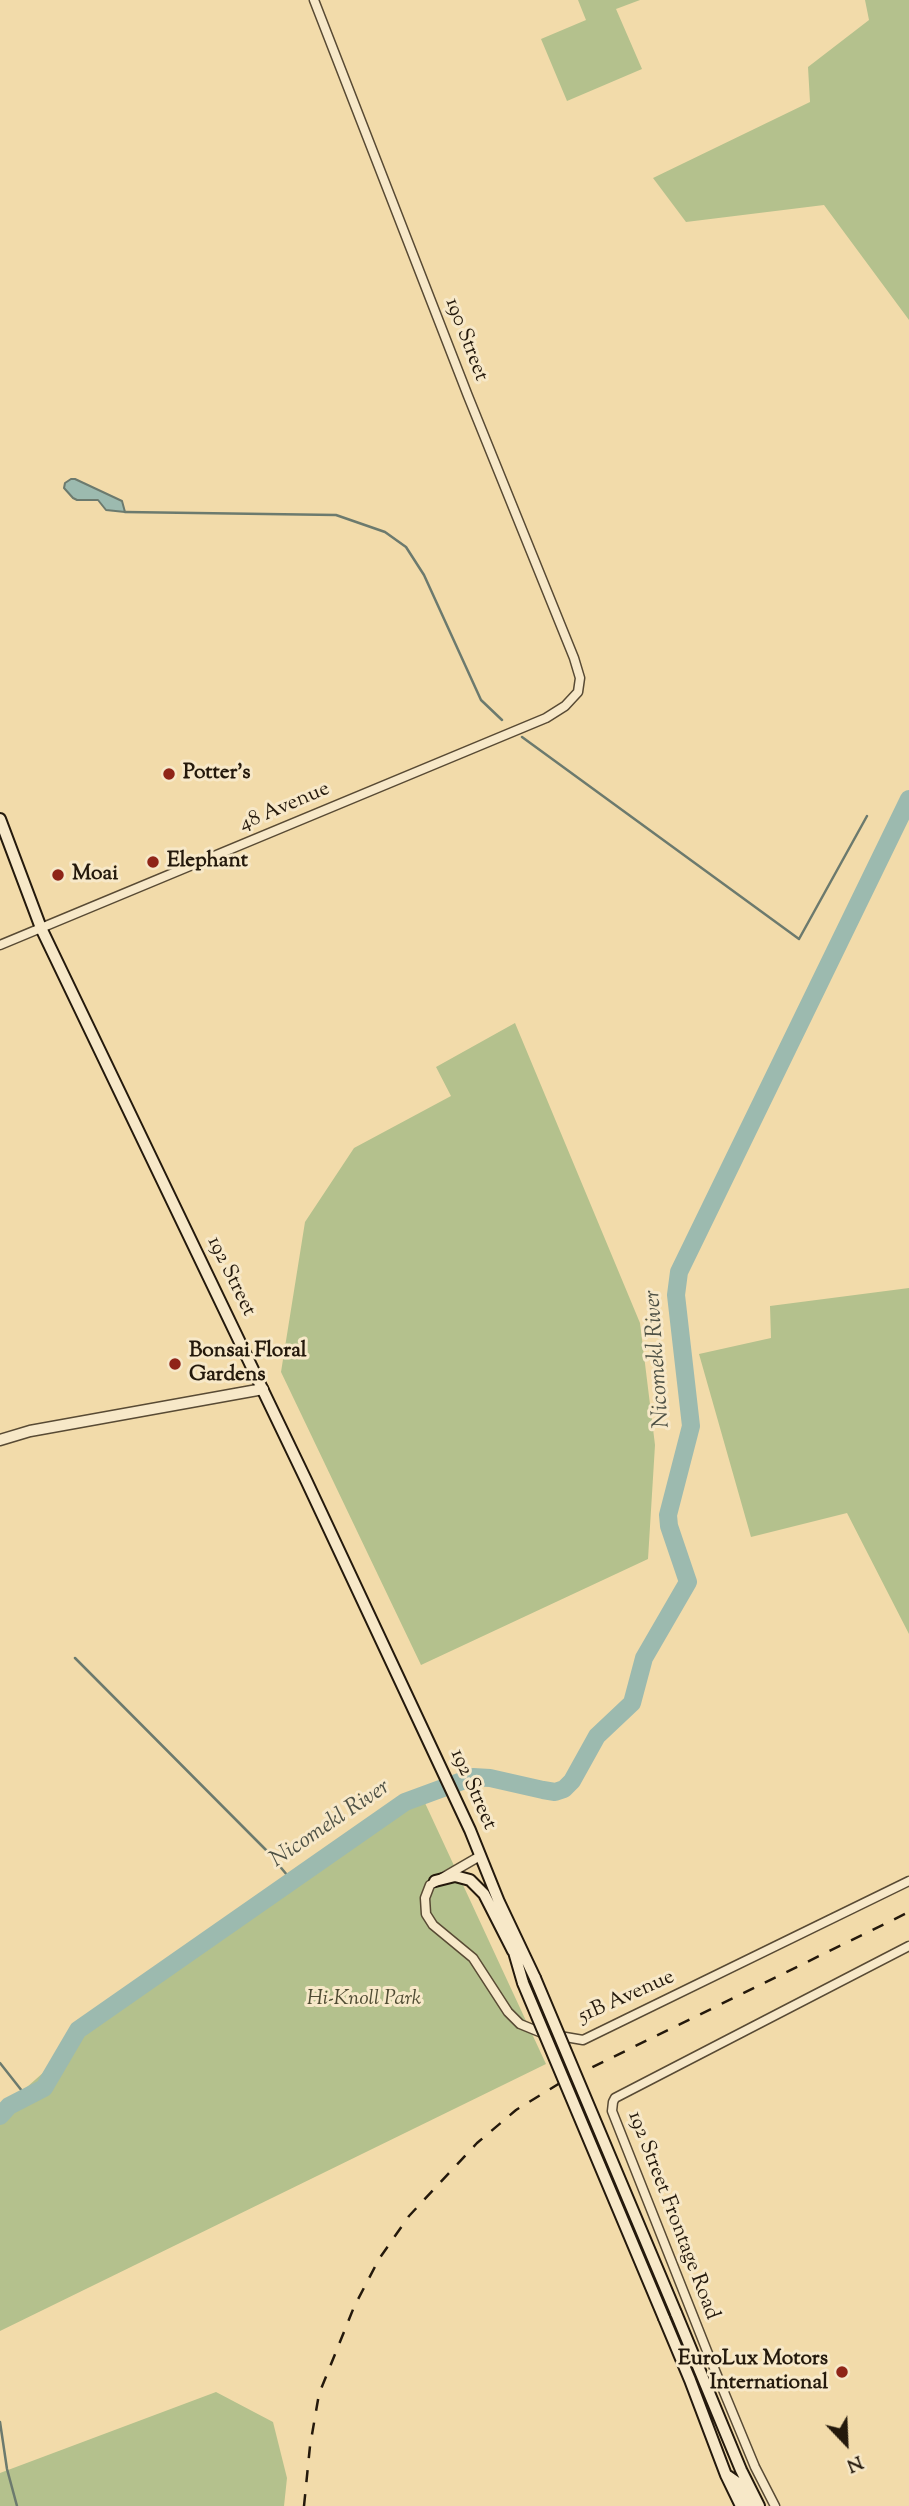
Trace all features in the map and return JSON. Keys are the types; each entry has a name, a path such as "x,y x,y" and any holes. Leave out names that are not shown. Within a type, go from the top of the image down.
{"main road":[{"name":"192 Street","path":"0,818 41,928 263,1389 470,1830 759,2506"},
{"path":"435,1881 455,1876 470,1880 497,1915 513,1951"},
{"name":"192 Street","path":"499,1902 523,1983 741,2506"},
{"path":"726,2475 738,2483 751,2506"}],"street":[{"name":"190 Street","path":"314,0 472,409 574,658 580,678 578,692"},
{"name":"48 Avenue","path":"0,945 546,718 565,706 578,692"},
{"path":"0,1440 30,1431 263,1389"},
{"path":"435,1881 480,1856"},
{"name":"51B Avenue","path":"435,1881 430,1885 425,1898 426,1914 433,1925 474,1958 514,2019 542,2033 583,2040 909,1881"},
{"name":"192 Street Frontage Road","path":"775,2506 719,2383 612,2111 615,2098 909,1946"}],"green space":[{"path":"578,0 640,0 616,9 642,69 567,101 541,39 586,20"},
{"path":"865,0 909,0 909,320 824,205 686,222 653,178 810,102 808,67 869,20"},
{"path":"515,1023 640,1323 655,1445 648,1559 421,1665 281,1372 305,1222 354,1148 451,1096 436,1067"},
{"path":"909,1288 909,1634 847,1513 751,1537 699,1354 771,1338 770,1306"},
{"name":"Hi-Knoll Park","path":"425,1803 546,2064 0,2331 0,2111 107,2016 197,1944 279,1891 378,1819"},
{"path":"216,2392 273,2422 287,2478 284,2506 0,2506 0,2473"}],"water":[{"path":"71,479 122,501 125,512 106,510 98,500 73,498 64,488 65,483"}],"waterway":[{"path":"125,512 336,515 385,532 406,547 424,575 481,700 502,720"},
{"path":"522,737 799,939 867,816"},
{"name":"Nicomekl River","path":"0,2116 9,2106 44,2088 78,2030 405,1802 473,1777 555,1792 564,1789 572,1781 597,1736 632,1703 644,1658 688,1582 669,1526 668,1515 691,1426 676,1295 679,1272 909,799"},
{"path":"75,1658 268,1852 292,1881"},
{"path":"0,2063 26,2096"},
{"path":"0,2422 7,2469 17,2506"}],"railway":[{"path":"304,2506 319,2394 354,2307 379,2259 409,2216 477,2143 516,2110 560,2083 909,1912"}],"place":[{"name":"Potter's","path":"169,774"},
{"name":"Elephant","path":"153,862"},
{"name":"Moai","path":"58,875"},
{"name":"Bonsai Floral Gardens","path":"175,1364"},
{"name":"EuroLux Motors International","path":"842,2372"}]}
